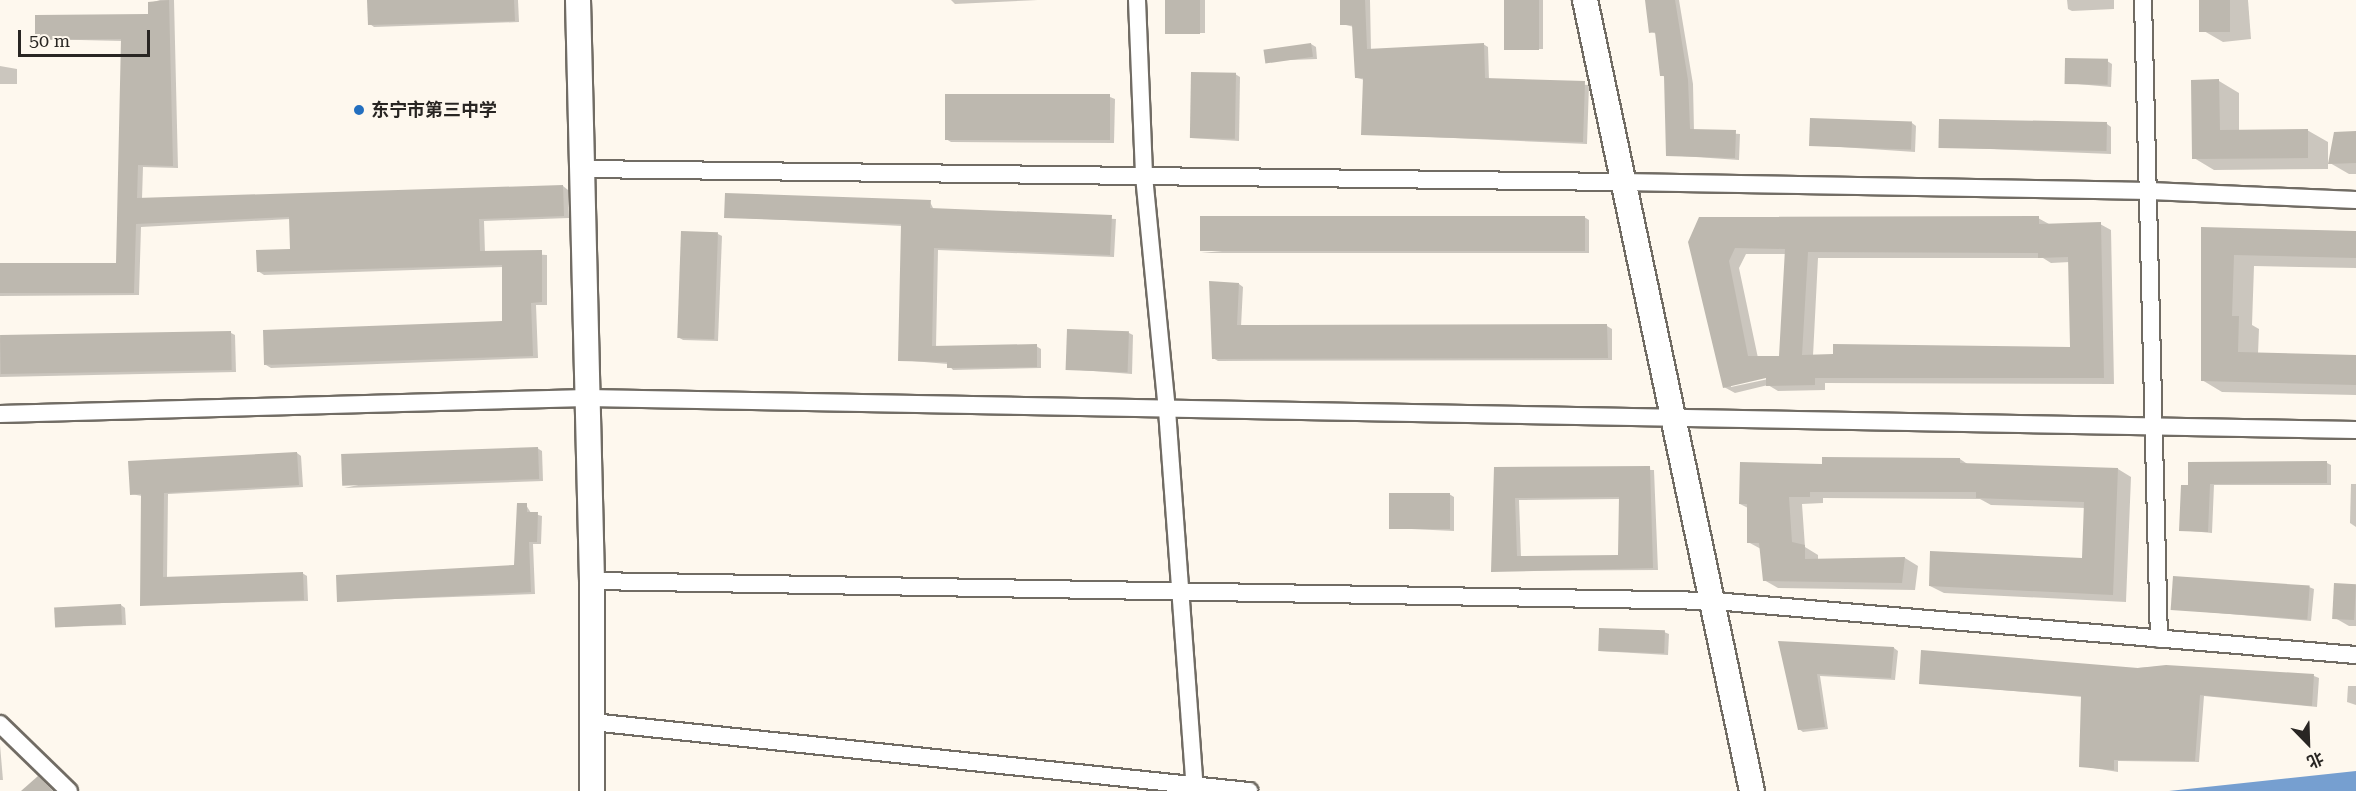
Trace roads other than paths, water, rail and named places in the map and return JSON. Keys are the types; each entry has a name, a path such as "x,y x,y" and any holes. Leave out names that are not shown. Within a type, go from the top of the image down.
{"street":[{"path":"578,0 592,581 592,791"},
{"path":"1137,0 1144,176 1167,410 1195,788"},
{"path":"1585,0 1621,182 1671,418 1714,601 1752,791"},
{"path":"2144,0 2159,639"},
{"path":"582,169 2150,191 2356,200"},
{"path":"0,414 587,398 1167,410 2153,424 2356,430"},
{"path":"592,581 1714,601 2356,656"},
{"path":"592,722 1195,788 1249,791"},
{"path":"0,723 69,791"}],"water":[{"path":"2356,771 2356,791 2169,791"}],"place":[{"name":"东宁市第三中学","path":"359,110"}]}
